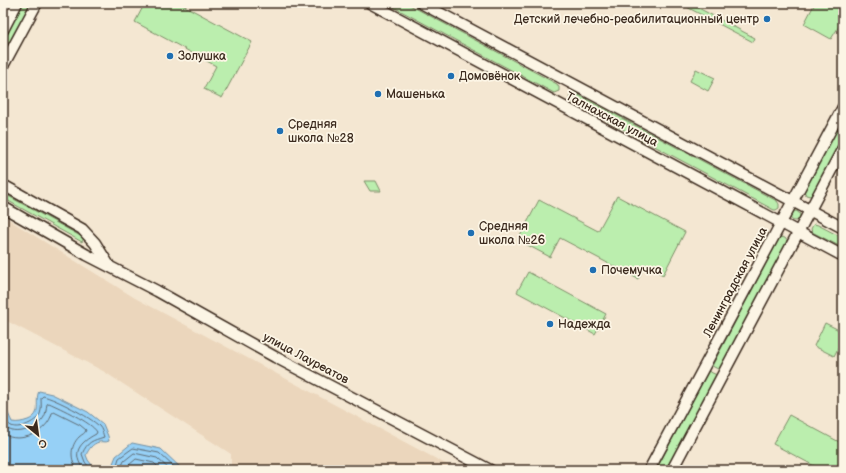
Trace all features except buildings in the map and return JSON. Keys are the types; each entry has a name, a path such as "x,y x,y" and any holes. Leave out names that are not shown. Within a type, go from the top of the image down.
{"street":[{"path":"3,30 17,3"},
{"path":"3,66 37,3"},
{"name":"Талнахская улица","path":"370,3 843,256"},
{"name":"Талнахская улица","path":"421,3 843,228"},
{"name":"Ленинградская улица","path":"649,470 843,107"},
{"path":"672,470 843,148"},
{"path":"3,185 82,229 95,243 110,267"},
{"name":"улица Лауреатов","path":"3,207 80,251 164,295 275,357 490,470"}],"shaded area":[{"path":"3,215 135,298 457,470 231,470 231,454 103,371 3,319"}],"green space":[{"path":"21,3 31,3 3,57 3,37"},
{"path":"145,3 179,3 252,42 222,98 204,89 216,66 135,22"},
{"path":"386,3 406,3 557,84 559,91 554,93"},
{"path":"689,3 755,38 753,42 681,4"},
{"path":"815,3 843,3 843,20 831,39 804,24"},
{"path":"696,69 715,78 708,91 690,81"},
{"path":"575,93 777,201 779,208 774,210 570,101 570,96"},
{"path":"843,116 843,137 813,194 810,196 806,195 804,191"},
{"path":"364,181 376,181 381,191 370,191"},
{"path":"3,193 84,238 82,242 3,198"},
{"path":"617,196 685,232 663,275 645,265 638,279 560,238 550,257 518,240 539,200 598,231"},
{"path":"795,211 800,216 795,221 790,216"},
{"path":"814,224 843,238 843,248 812,232 811,229"},
{"path":"781,237 785,238 787,243 720,370 712,366 778,240"},
{"path":"528,272 606,314 595,334 517,292"},
{"path":"825,323 843,332 843,339 834,356 814,346"},
{"path":"708,371 717,375 667,470 656,470"},
{"path":"789,415 843,444 843,470 822,470 773,444"}],"water":[{"path":"3,379 8,399 7,411 12,422 26,421 33,417 37,411 39,391 52,394 88,412 103,424 109,441 94,444 86,455 95,469 108,469 112,466 116,456 132,443 161,449 183,470 8,470 3,467"}],"place":[{"name":"Детский лечебно-реабилитационный центр","path":"767,19"},
{"name":"Золушка","path":"170,56"},
{"name":"Домовёнок","path":"451,76"},
{"name":"Машенька","path":"378,94"},
{"name":"Средняя школа №28","path":"280,131"},
{"name":"Средняя школа №26","path":"471,233"},
{"name":"Почемучка","path":"593,270"},
{"name":"Надежда","path":"550,324"}]}
